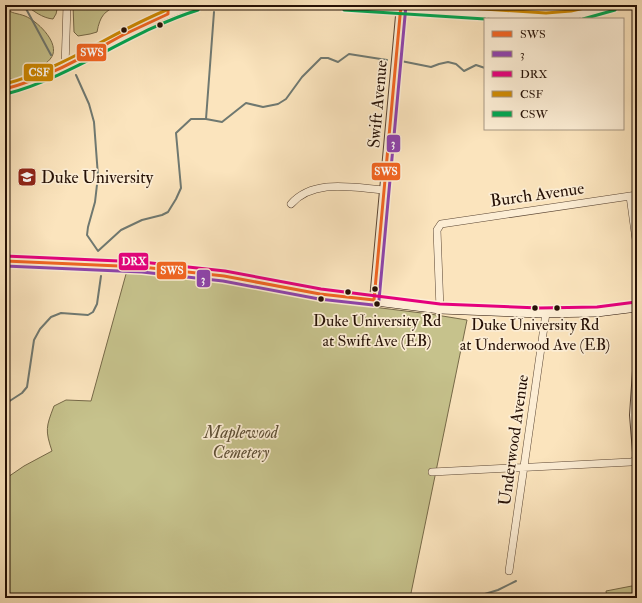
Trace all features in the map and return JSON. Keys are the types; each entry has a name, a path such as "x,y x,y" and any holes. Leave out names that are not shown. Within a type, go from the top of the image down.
{"main road":[{"path":"5,261 142,267 224,276 320,294 440,309 597,312 637,307"}],"street":[{"path":"65,67 67,5"},
{"path":"168,5 168,14"},
{"path":"5,89 31,82 65,67 124,35 168,14 196,5"},
{"path":"344,5 400,7 546,18 576,16 613,5"},
{"name":"Swift Avenue","path":"374,300 385,190 400,7"},
{"path":"291,204 298,196 319,188 329,187 385,190"},
{"path":"634,196 637,248"},
{"name":"Burch Avenue","path":"440,309 437,230 441,224 634,196"},
{"name":"Underwood Avenue","path":"509,571 525,468 546,312"},
{"path":"637,371 634,415 637,452"},
{"path":"432,472 631,462 637,460"}],"green space":[{"path":"25,5 58,5 53,19 42,16"},
{"path":"73,5 119,5 106,12 101,18 97,32 78,36 74,32"},
{"path":"5,8 30,18 35,22 49,37 53,49 52,57 43,66 28,74 12,79 5,79"},
{"name":"Maplewood Cemetery","path":"130,271 223,280 381,308 467,320 410,598 5,598 5,479 24,466 52,451 47,428 54,406 66,400 91,401 126,274"},
{"path":"637,585 637,598 607,598 606,591"}],"waterway":[{"path":"24,5 51,55"},
{"path":"76,75 89,104 94,122 98,176 95,202 87,235 98,251 121,230 142,220 168,212 176,199 181,188 176,133 191,119 206,119 214,12"},
{"path":"206,119 222,122 246,103 263,107 278,104 286,99 302,77 321,58 328,58 338,62 349,54 387,60"},
{"path":"401,61 431,67 448,62 456,64 464,71 476,65 484,68"},
{"path":"5,404 22,393 27,387 34,340 40,329 51,317 61,313 88,315 93,312 97,304 101,276"},
{"path":"475,598 498,590 516,581"}],"transit line":[{"name":"SWS","path":"5,89 51,73 123,35 168,14 168,5"},
{"name":"CSF","path":"5,84 50,68 135,24 179,5"},
{"name":"SWS","path":"5,261 142,267 224,276 320,294 374,300 401,5"},
{"name":"3","path":"5,266 142,272 223,281 319,299 373,305 377,304 379,300 406,5"},
{"name":"CSF","path":"422,5 546,13 571,11 598,5"},
{"name":"CSW","path":"6,94 55,76 149,29 198,10"},
{"name":"CSW","path":"344,10 484,19"},
{"name":"CSW","path":"587,18 615,10"},
{"name":"DRX","path":"5,256 142,262 225,271 321,289 440,304 539,308 597,307 636,302"}],"place":[{"name":"Duke University","path":"27,177"},
{"name":"Duke University Rd at Swift Ave (EB)","path":"377,304"},
{"name":"Duke University Rd at Underwood Ave (EB)","path":"535,308"}]}
